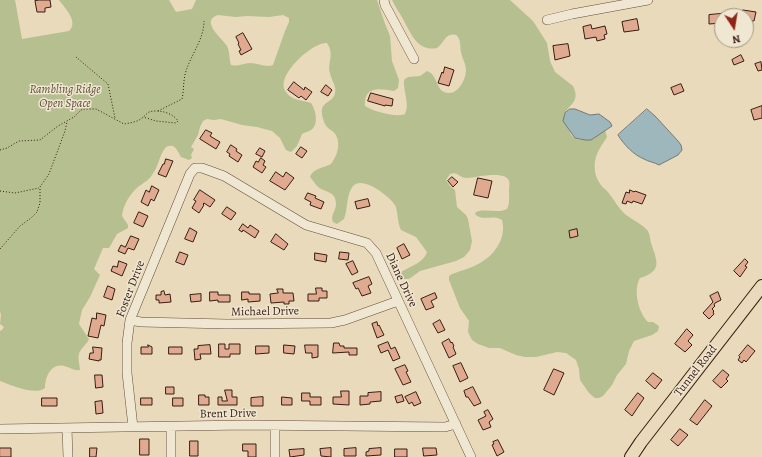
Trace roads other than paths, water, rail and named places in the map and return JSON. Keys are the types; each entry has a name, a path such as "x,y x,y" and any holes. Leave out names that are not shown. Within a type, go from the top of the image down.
{"main road":[{"name":"Tunnel Road","path":"631,457 762,286"}],"street":[{"path":"384,0 385,5 414,59"},
{"path":"547,20 648,0"},
{"name":"Diane Drive","path":"195,168 202,168 224,176 306,225 367,243 376,253 471,457"},
{"name":"Foster Drive","path":"133,427 126,343 130,320 190,174 195,168"},
{"name":"Michael Drive","path":"130,320 141,322 227,324 330,323 345,320 398,301"},
{"name":"Brent Drive","path":"0,429 244,425 445,427 456,424"},
{"path":"275,426 275,457"},
{"path":"171,427 171,457"},
{"path":"68,428 68,457"}],"water":[{"path":"570,109 575,109 590,115 599,114 610,122 612,126 591,140 575,138 563,121 565,113"},
{"path":"647,109 681,145 682,150 678,155 659,165 637,155 626,146 618,135"}],"park label":[{"name":"Rambling Ridge Open Space","path":"65,97"}]}
